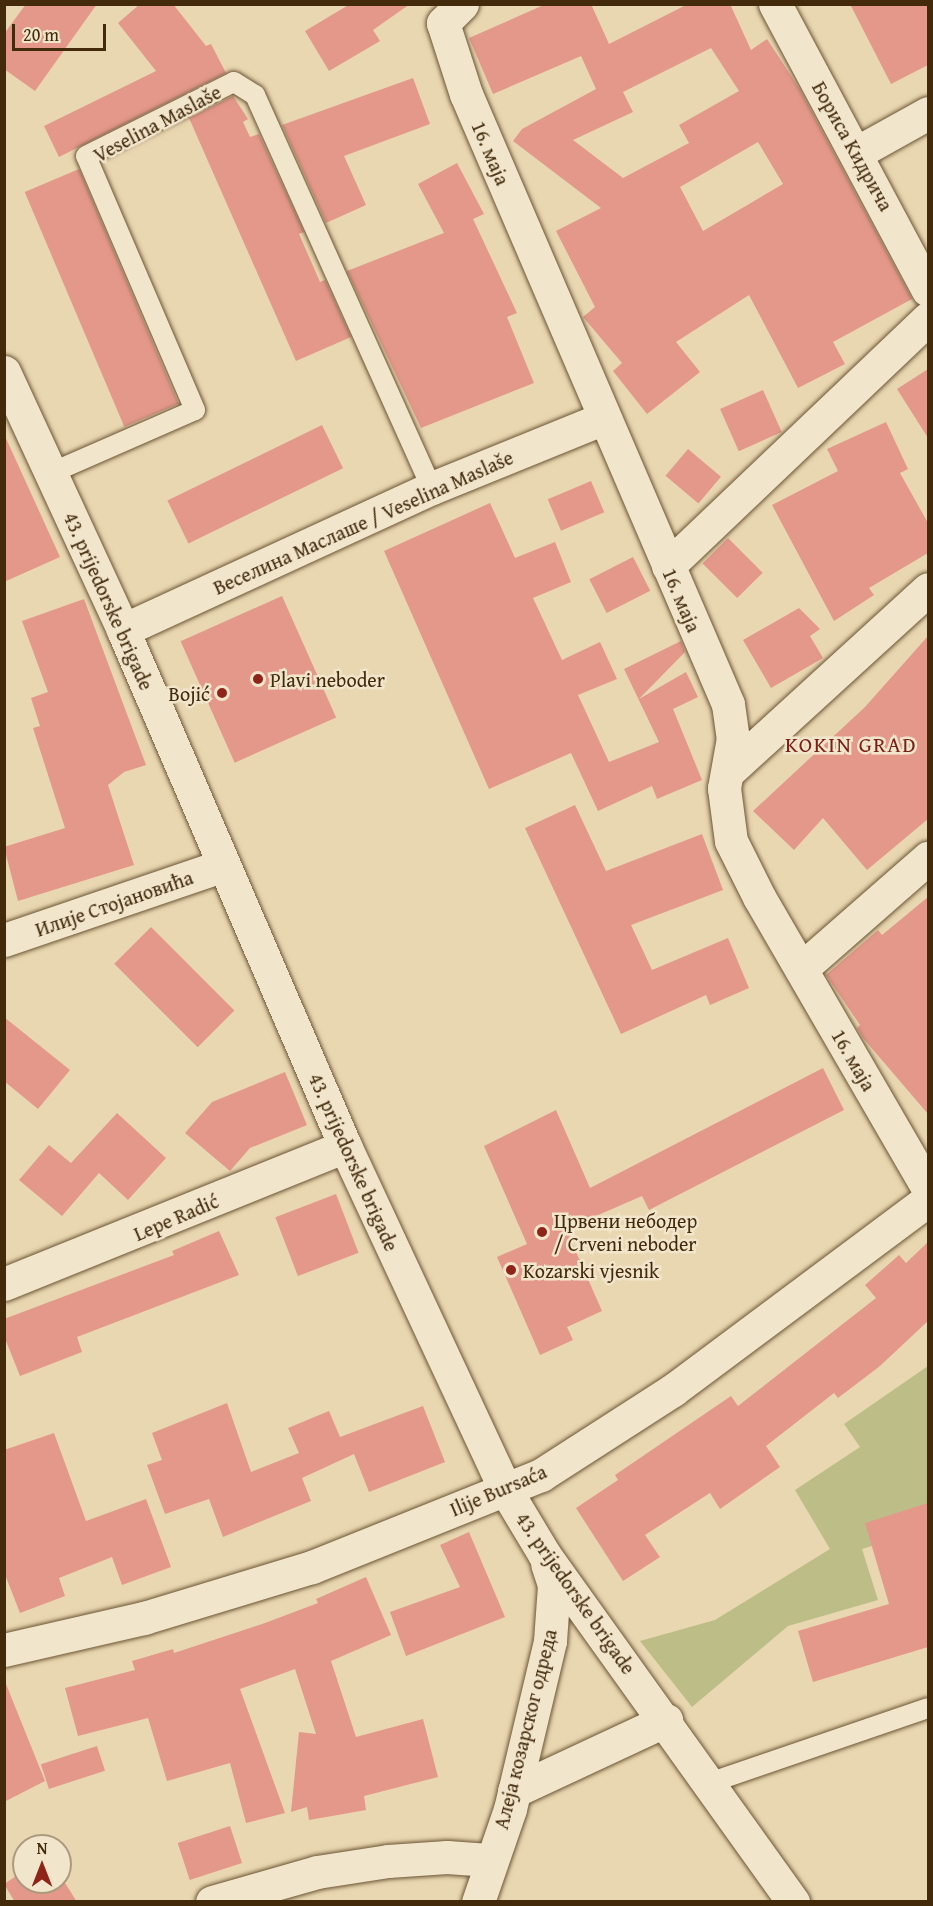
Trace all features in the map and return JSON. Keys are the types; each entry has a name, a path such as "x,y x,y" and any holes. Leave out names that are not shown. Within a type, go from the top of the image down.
{"street":[{"name":"16. маја","path":"462,4 443,23 466,94 728,704 733,738 730,770 724,788 731,841 801,969 928,1188"},
{"name":"Бориса Kидрича","path":"775,4 858,152 928,290"},
{"path":"858,152 928,113"},
{"path":"668,566 928,318"},
{"name":"43. prijedorske brigade","path":"4,372 123,630 345,1146 505,1489 544,1554 712,1782 793,1902"},
{"name":"Веселина Маслаше / Veselina Maslaše","path":"123,630 432,488 604,418"},
{"path":"730,770 928,589"},
{"path":"801,969 928,858"},
{"name":"Илије Стојановића","path":"4,940 224,865"},
{"name":"Lepe Radić","path":"4,1284 345,1146"},
{"name":"Ilije Bursaća","path":"4,1650 144,1618 312,1567 541,1475 673,1390 928,1200"},
{"name":"Алеја козарског одреда","path":"478,1902 489,1860 514,1791 550,1641 554,1585 544,1554"},
{"path":"514,1791 666,1720"},
{"path":"212,1902 318,1872 388,1861 447,1857 489,1860"}],"lane":[{"name":"Veselina Maslaše","path":"51,473 195,410 86,156 234,82 255,95 432,488"},
{"path":"712,1782 928,1708"}],"green space":[{"path":"928,1366 928,1529 862,1549 878,1600 788,1626 692,1707 640,1641 715,1620 830,1549 795,1490 860,1447 844,1424"}],"building":[{"path":"26,4 97,4 35,91 4,69 4,34"},
{"path":"140,4 173,4 206,46 211,44 226,73 59,157 44,126 156,71 118,23"},
{"path":"350,4 410,4 373,30 380,41 329,71 305,31"},
{"path":"546,4 591,4 609,44 688,4 730,4 751,50 767,39 799,88 912,299 833,342 845,364 798,388 749,295 676,342 700,372 647,414 613,371 622,363 583,317 595,307 556,231 601,208 513,141 522,129 596,89 581,56 493,94 469,38","holes":["711,48 739,91 679,125 689,143 623,178 573,140 633,112 623,92","758,142 783,184 703,231 680,187"]},
{"path":"850,4 928,4 928,65 891,84"},
{"path":"413,78 430,124 344,156 366,205 326,223 282,125"},
{"path":"233,96 248,119 243,122 250,137 259,134 304,232 299,234 320,282 325,280 351,337 296,361 189,118"},
{"path":"457,163 484,214 473,219 517,313 507,317 534,383 421,428 347,271 444,233 418,184"},
{"path":"79,169 179,404 124,427 25,192"},
{"path":"928,369 928,438 897,389"},
{"path":"763,390 782,432 739,451 720,409"},
{"path":"886,422 908,469 900,473 928,523 928,553 869,588 874,595 834,621 772,505 838,471 827,449"},
{"path":"322,425 343,468 188,544 167,500"},
{"path":"4,434 60,557 4,582"},
{"path":"688,449 721,477 698,503 666,476"},
{"path":"591,481 604,512 561,531 548,499"},
{"path":"490,503 515,558 555,542 571,582 533,598 562,660 600,642 617,679 578,695 609,762 659,742 624,669 681,641 685,652 639,699 686,672 698,697 673,709 702,780 657,799 652,786 598,811 571,753 489,789 384,551"},
{"path":"728,538 763,573 737,598 703,563"},
{"path":"633,557 650,591 607,613 589,579"},
{"name":"Plavi neboder","path":"282,596 336,718 235,763 181,641"},
{"path":"84,599 146,765 124,772 108,785 134,865 18,901 4,847 65,828 33,728 40,726 31,698 48,692 22,621"},
{"path":"799,608 820,629 810,636 823,658 771,688 743,640"},
{"path":"928,636 928,819 867,870 823,818 794,850 753,811 865,707"},
{"path":"575,805 606,871 702,834 723,890 631,925 652,970 728,938 749,988 710,1005 706,995 621,1034 525,828"},
{"path":"928,897 928,1114 863,1038 857,1028 860,1025 826,975 878,930 882,935"},
{"path":"151,927 234,1010 198,1047 114,964"},
{"path":"4,1017 70,1070 38,1109 4,1081"},
{"path":"823,1068 844,1110 649,1210 642,1196 566,1229 602,1311 567,1327 573,1340 540,1355 497,1257 527,1244 484,1146 556,1110 590,1188"},
{"path":"285,1072 307,1125 250,1148 230,1171 185,1133 212,1102"},
{"path":"117,1113 166,1158 128,1200 99,1173 62,1216 19,1180 49,1145 71,1163"},
{"path":"336,1194 359,1253 298,1276 275,1217"},
{"path":"219,1231 239,1275 77,1337 82,1352 20,1376 4,1336 4,1319 174,1255 172,1251"},
{"path":"928,1242 928,1321 880,1366 838,1398 834,1393 766,1446 780,1467 720,1509 710,1493 645,1535 660,1557 623,1581 576,1508 618,1480 615,1475 731,1396 738,1406 876,1298 865,1285 899,1255 906,1263"},
{"path":"227,1403 251,1472 299,1453 288,1428 329,1411 340,1437 423,1406 445,1462 369,1492 354,1454 302,1478 311,1501 223,1537 209,1499 165,1514 147,1465 162,1460 152,1433"},
{"path":"54,1433 86,1521 146,1499 171,1567 122,1585 112,1557 59,1578 65,1596 20,1613 4,1572 4,1450"},
{"path":"928,1503 928,1647 813,1682 798,1631 889,1604 865,1523"},
{"path":"469,1532 505,1617 406,1656 390,1612 460,1587 440,1545"},
{"path":"366,1577 391,1635 331,1661 356,1737 423,1719 438,1777 364,1796 366,1810 309,1820 307,1807 291,1812 299,1732 316,1734 295,1669 240,1689 285,1813 246,1823 230,1763 167,1781 148,1718 78,1736 65,1688 135,1670 132,1661 173,1649 174,1653 265,1623 318,1603 316,1599"},
{"path":"4,1679 45,1781 4,1802"},
{"path":"97,1746 105,1771 49,1789 41,1764"},
{"path":"230,1826 242,1863 190,1880 178,1843"},
{"path":"12,1879 12,1894 72,1894 77,1902 15,1902 4,1884"}],"place":[{"name":"Plavi neboder","path":"258,679"},
{"name":"Bojić","path":"222,693"},
{"name":"Црвени небодер / Crveni neboder","path":"542,1232"},
{"name":"Kozarski vjesnik","path":"511,1270"}],"district":[{"name":"KOKIN GRAD","path":"851,745"}]}
